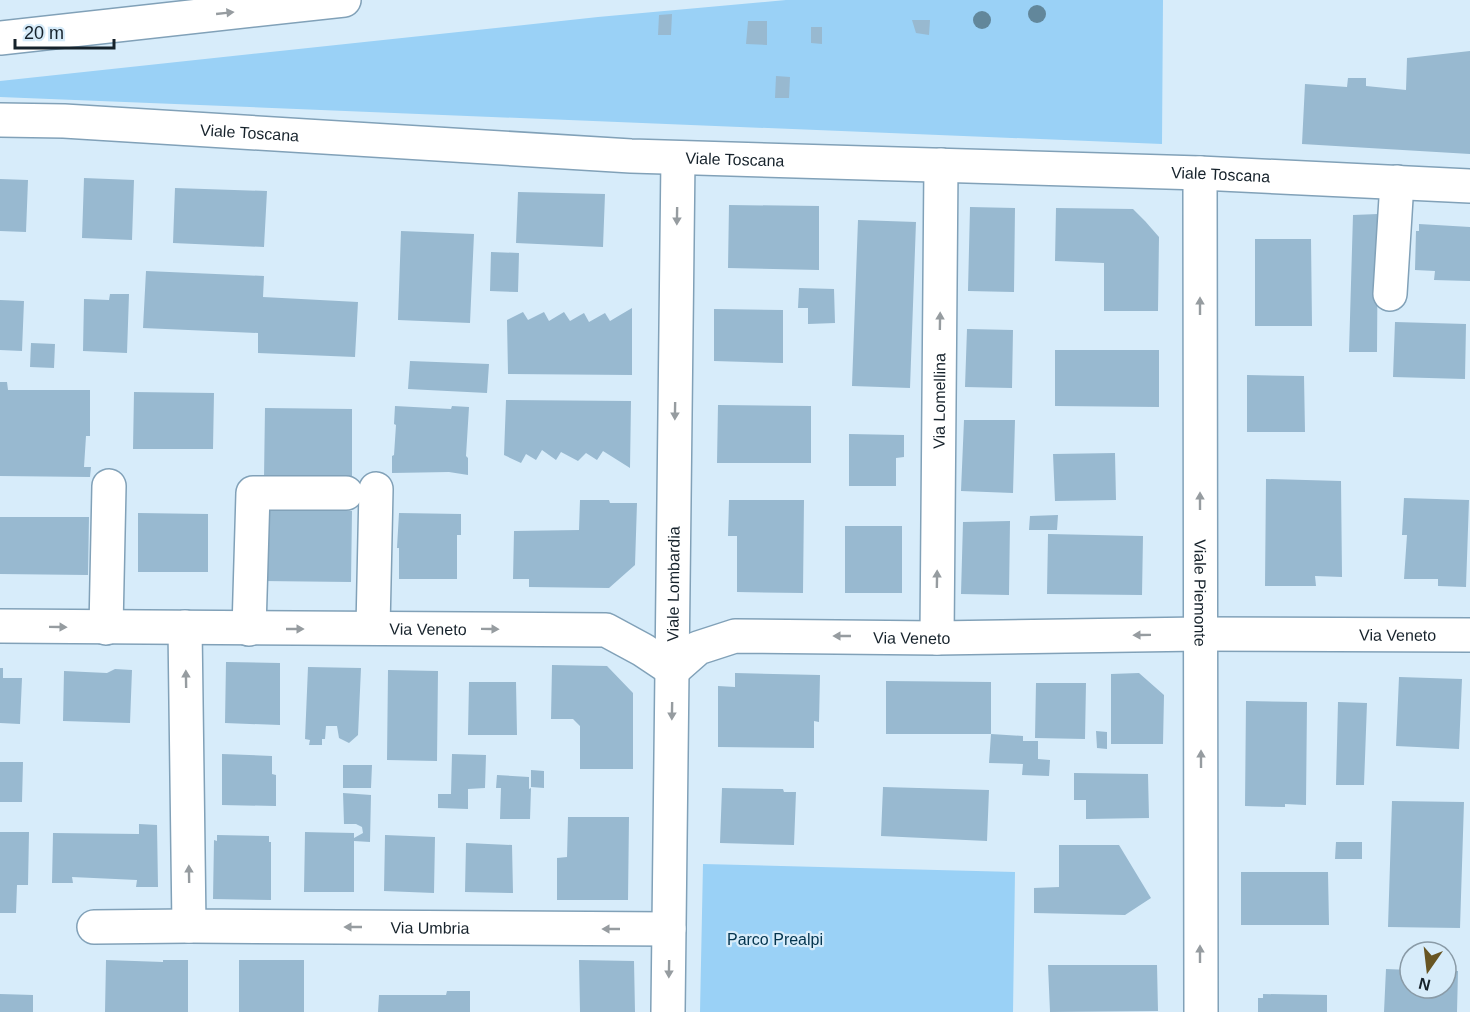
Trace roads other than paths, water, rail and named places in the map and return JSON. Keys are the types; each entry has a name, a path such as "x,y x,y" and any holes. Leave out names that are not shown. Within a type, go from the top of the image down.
{"main road":[{"path":"0,38 344,0"},
{"name":"Viale Toscana","path":"0,120 64,121 678,158 1200,173 1470,186"},
{"name":"Viale Lombardia","path":"668,1012 678,158"},
{"name":"Via Lomellina","path":"937,638 941,165"},
{"name":"Viale Piemonte","path":"1200,173 1200,1012"},
{"path":"1390,294 1397,182"},
{"path":"106,628 110,486"},
{"name":"Via Veneto","path":"249,629 253,493 361,491 373,628"},
{"name":"Via Veneto","path":"0,626 606,630 644,650 673,670 698,648 735,636 937,638 1200,634 1470,635"},
{"path":"185,627 189,926"},
{"name":"Via Umbria","path":"94,927 669,930"}],"park label":[{"name":"Parco Prealpi","path":"775,939"}]}
